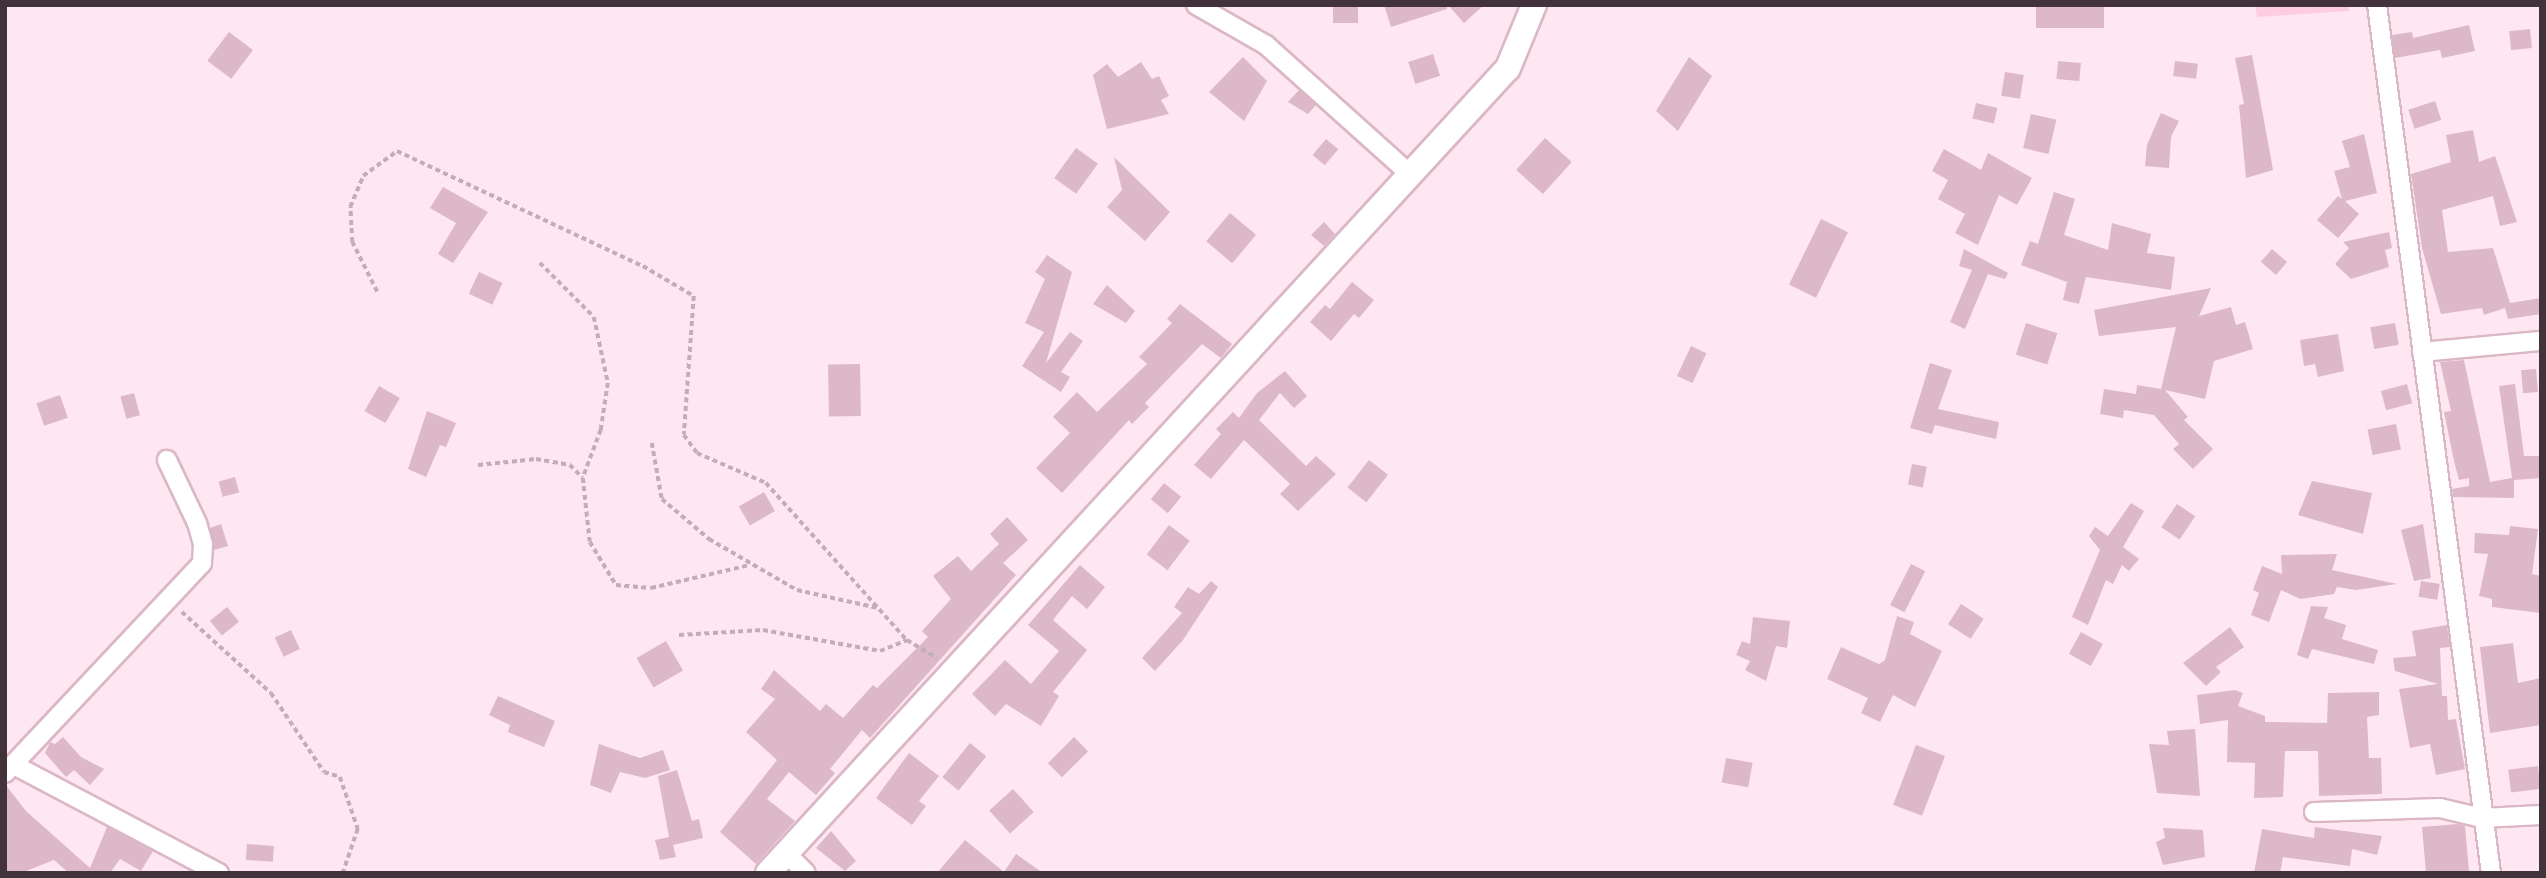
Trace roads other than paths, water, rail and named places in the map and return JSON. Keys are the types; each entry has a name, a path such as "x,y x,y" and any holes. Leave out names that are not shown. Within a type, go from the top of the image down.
{"main road":[{"path":"768,873 1508,68 1534,5"}],"street":[{"path":"1196,5 1266,45 1410,174"},
{"path":"2377,5 2491,873"},
{"path":"2421,352 2541,341"},
{"path":"167,460 203,544 202,563 10,769 219,873"},
{"path":"2314,812 2440,808 2482,818 2541,814"},
{"path":"786,853 806,873"}]}
